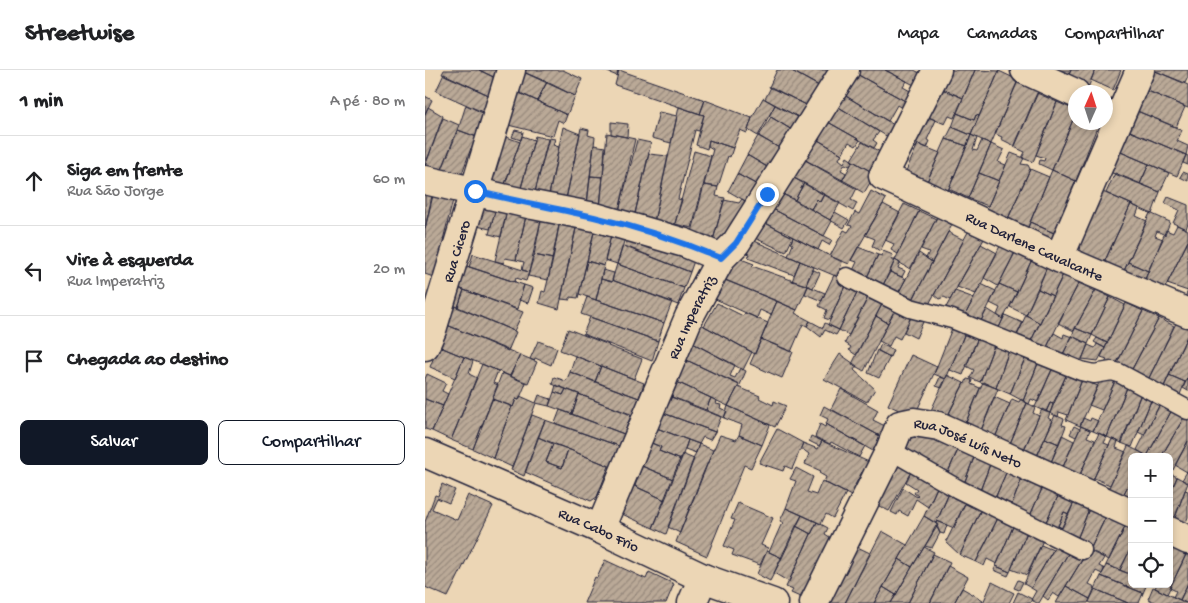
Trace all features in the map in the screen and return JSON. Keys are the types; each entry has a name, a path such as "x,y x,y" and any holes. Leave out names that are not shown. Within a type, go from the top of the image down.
{"street":[{"name":"Rua Cicero","path":"425,346 432,330 511,70"},
{"name":"Rua Imperatriz","path":"600,530 689,317 721,258 736,243 845,70"},
{"name":"Rua Darlene Cavalcante","path":"937,70 883,176 1059,258 1188,313"},
{"path":"1025,70 1068,91"},
{"path":"1113,113 1140,70"},
{"path":"1059,258 1107,130"},
{"path":"425,180 595,217 685,243 721,258"},
{"name":"Rua José Luís Neto","path":"814,603 890,450 900,424 914,422 939,426 1128,512"},
{"name":"Rua Cabo Frio","path":"425,453 600,530 703,578 773,603"},
{"path":"1173,533 1188,540"},
{"path":"693,603 703,578"}],"lane":[{"path":"847,276 910,308 952,319 1081,371 1094,374 1112,371 1119,373 1188,410"},
{"path":"890,450 958,489 1082,550"}],"building":[{"path":"444,70 479,70 499,80 493,97 442,74"},
{"path":"479,70 499,70 496,78"},
{"path":"519,70 547,82 537,101 510,89"},
{"path":"519,70 563,70 582,79 575,96"},
{"path":"603,70 618,70 617,76"},
{"path":"619,70 705,100 700,114 615,85"},
{"path":"777,70 790,70 824,89 813,108 769,87"},
{"path":"790,70 825,70 830,73 821,87"},
{"path":"855,70 885,70 907,81 903,87 912,92 907,102 853,72"},
{"path":"885,70 914,70 922,74 916,86"},
{"path":"948,70 975,70 963,98 943,89"},
{"path":"975,70 999,71 979,116 976,115 974,120 957,113"},
{"path":"1047,70 1071,70 1067,79"},
{"path":"1071,70 1095,70 1089,85 1081,85 1067,79"},
{"path":"1095,70 1121,70 1113,90 1113,85 1102,85 1091,80"},
{"path":"1153,70 1188,85 1188,108 1143,89"},
{"path":"1153,70 1188,70 1188,77 1185,83"},
{"path":"999,71 1018,80 991,144 971,135"},
{"path":"853,72 907,102 903,109 897,105 888,121 839,92"},
{"path":"444,74 493,97 487,114 436,91"},
{"path":"1018,81 1039,90 1015,146 995,134"},
{"path":"547,82 575,96 567,115 537,101"},
{"path":"771,87 810,107 802,119 765,99"},
{"path":"937,87 963,98 954,118 949,116 945,124 923,115"},
{"path":"1143,89 1185,107 1176,127 1137,111"},
{"path":"514,90 567,115 564,123 558,120 553,136 508,125"},
{"path":"839,92 894,125 888,137 832,103"},
{"path":"1037,93 1057,102 1033,162 1022,158 1025,152 1014,147"},
{"path":"425,96 432,100 425,114"},
{"path":"763,98 775,105 758,136 748,130"},
{"path":"705,100 752,118 747,133 740,130 733,148 709,140 707,149 696,145 704,115 700,114"},
{"path":"1057,102 1068,107 1069,130 1052,170 1039,164 1040,160 1044,161 1045,158 1036,155"},
{"path":"466,105 489,116 482,139 458,130"},
{"path":"775,105 802,119 797,133 769,116"},
{"path":"837,106 879,132 873,140 877,143 874,148 828,122"},
{"path":"428,107 443,116 425,166 425,114"},
{"path":"679,107 704,115 699,131 695,130 678,199 682,200 674,226 654,222"},
{"path":"1137,111 1182,130 1177,141 1188,146 1186,155 1125,129"},
{"path":"659,112 677,116 671,143 652,138"},
{"path":"957,113 974,120 976,115 979,116 971,135 952,127"},
{"path":"923,115 936,120 927,140 930,141 927,148 918,144 916,148 910,145"},
{"path":"771,117 797,133 786,152 759,136"},
{"path":"443,118 459,125 441,172 425,166"},
{"path":"611,122 628,124 627,137 611,134"},
{"path":"828,122 860,140 856,146 849,142 842,154 811,136"},
{"path":"563,127 580,134 566,199 549,195"},
{"path":"952,127 971,135 967,146 946,139"},
{"path":"581,128 589,130 588,135 595,137 587,203 566,199"},
{"path":"1125,129 1186,155 1177,176 1116,150"},
{"path":"458,130 480,138 476,150 471,148 461,176 441,172"},
{"path":"515,130 523,132 521,140 512,137"},
{"path":"1069,130 1096,130 1076,181 1052,170"},
{"path":"607,133 635,139 619,211 600,208"},
{"path":"971,135 977,138 973,150 977,151 982,140 991,144 968,198 949,189"},
{"path":"504,136 520,142 505,184 490,180"},
{"path":"522,136 534,140 521,188 505,184"},
{"path":"535,136 548,139 535,192 521,188"},
{"path":"758,136 783,150 772,170 747,155"},
{"path":"811,136 842,154 839,159 844,163 847,157 853,161 850,166 845,164 841,170 846,173 842,181 798,156"},
{"path":"549,138 555,139 553,145 559,147 549,195 535,192"},
{"path":"946,139 967,146 946,195 925,186"},
{"path":"637,140 651,143 635,214 619,211"},
{"path":"709,140 733,148 730,157 728,156 718,187 704,185 713,149 708,146"},
{"path":"862,142 882,153 874,173 851,160"},
{"path":"918,144 940,153 925,186 912,180 915,175 906,171"},
{"path":"991,144 1004,150 998,162 1006,165 999,181 979,173"},
{"path":"594,145 605,147 603,177 590,176"},
{"path":"1116,150 1149,164 1140,184 1107,171"},
{"path":"694,151 711,156 692,228 675,224"},
{"path":"1011,153 1024,158 1021,164 1028,165 1030,169 1007,221 986,211"},
{"path":"649,154 668,156 654,222 634,217"},
{"path":"747,155 776,172 765,189 737,174"},
{"path":"1186,155 1188,156 1188,165 1183,163"},
{"path":"802,158 857,188 851,200 857,203 853,211 792,177"},
{"path":"853,161 875,174 864,193 842,181"},
{"path":"1149,164 1169,173 1160,192 1140,184"},
{"path":"1030,169 1049,177 1027,230 1007,221"},
{"path":"1052,170 1076,181 1054,233 1030,222"},
{"path":"1183,172 1188,174 1188,181 1180,177"},
{"path":"979,173 999,181 988,206 968,198"},
{"path":"1115,173 1160,192 1152,214 1106,193"},
{"path":"737,174 763,188 754,206 728,191"},
{"path":"590,176 603,177 600,206 587,205"},
{"path":"792,177 804,183 795,200 783,194"},
{"path":"804,183 824,194 820,202 817,199 811,209 795,200"},
{"path":"704,185 718,187 716,196 725,198 714,237 692,232"},
{"path":"425,189 434,191 425,229"},
{"path":"1098,190 1131,204 1103,265 1078,255 1076,240"},
{"path":"871,191 886,199 849,264 830,256 844,230 848,232 852,226 848,225 855,212 859,214"},
{"path":"779,192 832,221 824,236 769,207"},
{"path":"824,194 840,203 830,220 811,209 817,199 820,202"},
{"path":"432,196 453,200 443,240 447,240 436,278 425,274 425,229"},
{"path":"1168,197 1188,205 1186,229 1173,223 1179,210 1165,203"},
{"path":"742,199 752,205 728,245 713,240 724,200 739,203"},
{"path":"485,201 497,204 490,229 477,226"},
{"path":"509,202 501,237 489,234 497,204"},
{"path":"509,202 528,207 516,260 505,258 504,263 495,261"},
{"path":"883,204 900,213 880,251 872,246 875,239 865,235"},
{"path":"904,204 919,211 898,254 891,250 894,244 885,240"},
{"path":"1131,204 1139,208 1136,216 1147,221 1123,273 1103,265"},
{"path":"528,207 543,211 529,272 522,270 524,262 516,260"},
{"path":"769,207 832,240 829,245 822,241 818,250 762,221"},
{"path":"543,211 560,220 553,259 534,255"},
{"path":"919,211 936,219 910,269 895,260"},
{"path":"835,212 849,220 844,228 830,220"},
{"path":"1150,213 1170,222 1165,235 1157,231 1155,236 1163,239 1148,271 1128,262"},
{"path":"937,217 952,225 932,262 926,258 929,252 921,249"},
{"path":"757,219 793,237 786,252 748,235"},
{"path":"560,220 577,223 559,309 539,303 542,291 545,292"},
{"path":"1030,222 1054,233 1051,240 1027,230"},
{"path":"577,224 595,228 578,298 570,297 570,300 561,299"},
{"path":"1177,225 1188,230 1188,241 1164,290 1144,282 1166,230 1173,233"},
{"path":"595,228 612,231 604,266 587,261"},
{"path":"612,231 626,235 617,264 605,260"},
{"path":"948,232 964,240 928,306 913,299"},
{"path":"968,232 984,239 950,300 944,297 939,299 934,295"},
{"path":"628,236 696,255 690,272 625,246"},
{"path":"793,237 842,262 838,277 788,256 793,244 791,243"},
{"path":"750,239 800,261 794,275 748,258 750,254 744,252"},
{"path":"1188,241 1188,291 1167,284"},
{"path":"981,244 997,253 976,294 957,287"},
{"path":"1001,244 1016,250 998,286 984,278"},
{"path":"623,246 690,272 684,288 617,264"},
{"path":"858,247 878,255 864,283 850,277 857,262 851,260"},
{"path":"1017,249 1034,255 1017,292 999,284"},
{"path":"883,251 893,255 891,260 895,260 881,289 864,283 878,255 882,256"},
{"path":"919,253 932,262 911,304 896,298"},
{"path":"473,254 529,272 526,281 516,278 515,282 469,267"},
{"path":"534,255 553,259 548,280 528,276"},
{"path":"1034,255 1049,262 1026,315 1010,307"},
{"path":"733,256 754,264 752,266 808,286 797,310 721,278"},
{"path":"895,260 900,263 898,268 905,271 902,277 890,272"},
{"path":"587,261 604,266 596,300 579,294"},
{"path":"800,261 814,267 806,285 792,281"},
{"path":"1049,262 1066,268 1053,296 1038,289"},
{"path":"1128,262 1148,271 1144,282 1123,273"},
{"path":"617,264 684,288 678,305 612,280"},
{"path":"464,265 524,285 517,309 458,288"},
{"path":"1066,268 1082,276 1045,351 1029,345"},
{"path":"812,269 820,273 813,288 806,285"},
{"path":"603,270 614,273 612,282 601,279"},
{"path":"890,272 906,279 897,295 881,289"},
{"path":"834,275 847,281 830,320 824,318 827,310 819,306"},
{"path":"601,279 612,282 612,280 672,302 664,323 596,300"},
{"path":"722,279 777,301 771,315 760,310 757,318 711,297"},
{"path":"847,281 859,288 839,330 828,325"},
{"path":"1079,283 1095,291 1074,331 1058,323"},
{"path":"981,284 996,291 978,327 963,319"},
{"path":"999,284 1017,292 1003,319 997,315 1000,308 990,303"},
{"path":"524,285 533,288 528,303 519,300"},
{"path":"808,286 825,293 822,301 805,294"},
{"path":"458,288 464,290 458,307 451,304"},
{"path":"859,288 869,295 849,335 839,330"},
{"path":"1038,289 1053,296 1040,323 1026,315"},
{"path":"464,290 523,312 514,331 458,307"},
{"path":"1096,290 1110,297 1092,335 1075,328"},
{"path":"955,291 974,298 963,319 944,311"},
{"path":"1188,291 1188,301 1184,299"},
{"path":"869,295 885,298 856,355 849,350 851,347 845,343"},
{"path":"587,297 664,323 658,341 581,314"},
{"path":"1110,297 1125,305 1107,343 1092,335"},
{"path":"777,301 797,310 795,313 810,321 807,326 803,324 791,352 761,339"},
{"path":"884,301 896,308 888,323 876,316"},
{"path":"717,303 743,316 745,313 768,323 755,354 704,326"},
{"path":"1126,303 1143,311 1115,367 1105,364 1107,359 1101,357"},
{"path":"454,306 516,332 508,351 447,325"},
{"path":"895,309 913,313 900,339 894,336 889,346 879,341"},
{"path":"987,309 1003,319 996,334 978,327"},
{"path":"1143,311 1159,318 1130,373 1115,367"},
{"path":"1005,315 1023,323 1014,342 996,334"},
{"path":"1026,315 1040,323 1029,345 1015,339"},
{"path":"876,316 888,323 864,371 852,364"},
{"path":"590,317 658,341 652,361 583,334"},
{"path":"911,317 923,322 916,338 904,332"},
{"path":"1159,318 1174,326 1148,380 1130,373"},
{"path":"1178,319 1188,323 1188,334 1164,387 1148,380"},
{"path":"810,321 823,328 825,323 839,330 836,335 825,330 821,337 807,326"},
{"path":"697,322 752,352 743,370 687,340"},
{"path":"954,323 967,328 946,379 934,374"},
{"path":"447,325 520,355 510,376 438,346"},
{"path":"1075,328 1092,335 1088,344 1072,336"},
{"path":"568,329 642,359 634,379 560,350"},
{"path":"966,330 979,335 963,375 950,370"},
{"path":"1054,333 1063,338 1064,334 1072,337 1061,358 1045,351"},
{"path":"1188,334 1188,377 1185,382 1169,375"},
{"path":"979,335 995,343 980,382 970,378 974,370 966,366"},
{"path":"1072,336 1088,344 1079,367 1060,360"},
{"path":"1097,338 1107,343 1105,348 1094,342"},
{"path":"761,339 793,352 782,378 750,364"},
{"path":"687,340 735,365 730,376 735,378 740,368 746,371 740,385 678,356"},
{"path":"538,341 557,348 551,365 535,358 534,361 530,359"},
{"path":"995,343 1009,350 996,388 980,382"},
{"path":"881,344 893,350 890,357 878,351"},
{"path":"1097,344 1105,348 1098,361 1082,359 1088,345 1095,348"},
{"path":"438,346 464,357 455,378 430,367"},
{"path":"877,350 890,357 879,378 868,373"},
{"path":"1009,350 1026,356 1010,394 996,388"},
{"path":"840,354 857,366 854,370 875,389 867,402 824,379"},
{"path":"520,355 537,362 528,383 510,376"},
{"path":"911,355 937,367 914,417 888,405"},
{"path":"575,356 601,366 595,382 570,372"},
{"path":"1026,356 1039,361 1023,401 1010,394"},
{"path":"464,357 473,361 469,374 477,378 451,440 432,431"},
{"path":"680,357 739,385 728,406 670,379"},
{"path":"1039,361 1053,367 1038,402 1031,399 1029,404 1023,401"},
{"path":"1055,363 1068,371 1053,404 1050,403 1046,412 1035,407"},
{"path":"482,364 498,371 493,383 498,385 473,449 451,440"},
{"path":"601,366 644,383 639,398 595,382"},
{"path":"1068,371 1083,377 1068,415 1059,412 1058,417 1050,413"},
{"path":"570,372 639,398 633,415 552,384 554,377 566,381"},
{"path":"502,373 526,383 519,400 516,399 513,407 492,399"},
{"path":"427,374 446,383 442,391 448,394 443,406 425,399 425,379"},
{"path":"947,375 964,383 945,422 929,415"},
{"path":"1169,375 1185,382 1177,402 1160,395"},
{"path":"1102,376 1115,381 1102,410 1089,405"},
{"path":"940,377 946,379 942,388 936,386"},
{"path":"1188,377 1188,391 1183,388"},
{"path":"967,379 972,380 971,384 980,388 963,429 945,421"},
{"path":"1082,380 1098,386 1080,426 1066,420"},
{"path":"1115,381 1128,385 1107,437 1093,431"},
{"path":"677,382 711,398 706,410 672,397"},
{"path":"983,382 998,389 978,438 962,432"},
{"path":"556,385 566,389 563,395 554,392"},
{"path":"1128,385 1142,391 1122,443 1107,437"},
{"path":"738,387 760,396 759,398 773,405 774,401 786,406 775,427 728,406"},
{"path":"566,389 579,394 572,414 549,406 554,392 563,395"},
{"path":"841,389 878,410 873,420 885,426 880,436 831,409"},
{"path":"1142,391 1153,396 1132,447 1121,443"},
{"path":"661,393 721,417 715,432 655,410"},
{"path":"579,394 631,415 624,434 572,414"},
{"path":"539,395 551,399 549,406 536,403"},
{"path":"520,396 536,403 512,467 493,458 512,406 516,399 519,400"},
{"path":"1153,396 1161,402 1144,435 1138,432"},
{"path":"994,397 1010,404 992,444 978,438"},
{"path":"711,398 717,401 716,404 721,405 720,408 727,411 724,418 706,410"},
{"path":"425,399 443,406 432,431 425,429"},
{"path":"492,399 512,406 493,458 473,449"},
{"path":"1012,399 1019,402 1021,399 1027,403 1009,446 994,440"},
{"path":"1161,402 1173,408 1149,453 1142,453 1137,450"},
{"path":"1027,403 1035,407 1033,413 1039,416 1023,452 1009,446"},
{"path":"1050,403 1053,404 1050,413 1046,412"},
{"path":"728,406 770,425 762,445 739,435 742,425 724,418"},
{"path":"824,406 880,436 873,451 826,424 828,419 820,415"},
{"path":"1173,408 1186,414 1163,453 1149,453"},
{"path":"1042,409 1050,413 1048,418 1053,421 1034,462 1021,456"},
{"path":"560,410 624,434 619,446 555,423"},
{"path":"655,410 715,432 710,440 703,437 699,444 654,427"},
{"path":"1186,414 1188,416 1188,441 1173,470 1173,453 1163,453"},
{"path":"532,415 545,420 524,476 511,470"},
{"path":"1055,415 1064,419 1062,425 1066,426 1059,444 1045,438"},
{"path":"1083,418 1090,421 1091,418 1098,421 1093,431 1080,426"},
{"path":"545,420 619,446 612,467 538,437"},
{"path":"820,424 825,427 826,424 865,446 859,457 831,442 830,444 815,437"},
{"path":"1074,426 1080,429 1076,437 1070,434"},
{"path":"1081,426 1090,430 1087,437 1095,440 1079,477 1062,469"},
{"path":"654,427 688,440 681,460 659,451 661,447 649,442"},
{"path":"916,428 960,445 946,477 904,453"},
{"path":"777,429 803,443 792,469 785,466 783,471 759,463"},
{"path":"1099,433 1107,437 1104,443 1109,445 1092,482 1079,477"},
{"path":"720,435 736,440 739,435 762,445 751,468 744,465 707,556 676,542"},
{"path":"1062,435 1074,441 1061,472 1049,467"},
{"path":"811,436 822,441 819,446 809,441"},
{"path":"538,437 553,444 546,462 562,468 568,449 609,466 597,497 591,501 525,472"},
{"path":"1045,438 1059,444 1049,467 1035,461"},
{"path":"1112,439 1118,441 1116,448 1126,452 1110,485 1094,478"},
{"path":"688,440 699,444 696,453 685,449"},
{"path":"822,441 871,463 866,474 862,472 855,485 860,487 855,498 824,482 826,477 819,473 821,471 805,464 809,454 801,448 803,443 818,449"},
{"path":"1188,441 1188,470 1187,472 1175,465"},
{"path":"649,442 661,447 659,451 681,460 673,479 639,465"},
{"path":"553,444 568,449 562,468 546,462"},
{"path":"699,444 713,450 680,533 668,527"},
{"path":"960,445 976,452 962,489 945,479"},
{"path":"1128,446 1142,453 1128,453 1128,486 1119,503 1105,496"},
{"path":"977,450 992,459 978,496 962,489"},
{"path":"682,454 694,459 666,534 653,528"},
{"path":"891,457 913,468 889,511 867,500"},
{"path":"992,459 1009,466 993,503 978,496"},
{"path":"642,466 673,479 665,500 635,486"},
{"path":"1009,466 1024,473 1012,504 1002,501 1001,506 993,503"},
{"path":"796,468 813,477 807,492 816,495 822,481 846,493 833,518 826,514 821,524 786,508 796,481 790,479"},
{"path":"913,468 939,483 928,507 916,499 908,516 899,511 897,515 891,512 903,488 918,496 914,493 917,489 906,482"},
{"path":"1188,470 1188,483 1182,480"},
{"path":"1025,471 1045,482 1029,518 1010,509"},
{"path":"1173,475 1177,477 1173,486"},
{"path":"1177,477 1188,483 1173,522 1173,498 1173,486"},
{"path":"1045,482 1061,490 1044,526 1029,518"},
{"path":"939,483 950,491 936,523 924,516"},
{"path":"442,484 455,490 449,503 437,498 432,509 457,520 468,495 493,506 448,597 425,587 425,522 435,495 438,496"},
{"path":"632,485 665,500 653,528 622,514"},
{"path":"1128,486 1128,502 1121,499"},
{"path":"1061,490 1076,498 1069,514 1064,512 1058,526 1062,528 1059,533 1044,526"},
{"path":"1185,490 1188,491 1188,517 1183,530 1173,524"},
{"path":"950,491 967,499 954,528 937,521"},
{"path":"1076,498 1091,504 1076,542 1059,533"},
{"path":"967,499 982,507 960,555 946,542"},
{"path":"738,503 773,518 761,545 768,548 760,565 732,555 734,550 724,546 735,520 731,519"},
{"path":"1090,506 1107,514 1090,550 1076,542"},
{"path":"982,507 999,516 976,562 960,555"},
{"path":"786,508 802,515 782,558 769,552 781,525 784,523 780,521"},
{"path":"1064,512 1069,514 1062,528 1058,526"},
{"path":"1107,514 1128,521 1109,560 1090,550"},
{"path":"802,515 817,522 811,534 796,526"},
{"path":"924,516 938,525 912,567 899,559"},
{"path":"999,516 1015,522 997,564 987,559 984,566 976,562"},
{"path":"937,521 947,525 944,534 940,533"},
{"path":"1128,521 1128,554 1120,570 1106,565"},
{"path":"817,522 828,528 825,534 833,539 800,597 791,593 793,590 786,587"},
{"path":"1015,522 1028,530 1010,572 996,566"},
{"path":"796,526 811,534 789,582 774,573"},
{"path":"936,526 940,533 932,548 925,546"},
{"path":"1028,530 1044,538 1027,575 1011,569"},
{"path":"882,531 907,545 874,603 845,603"},
{"path":"849,543 870,553 845,603 816,603"},
{"path":"1041,545 1053,550 1031,588 1024,584"},
{"path":"1056,545 1069,552 1039,603 1037,603 1031,600 1036,591 1031,588"},
{"path":"924,547 934,552 908,603 891,603"},
{"path":"1173,548 1186,555 1173,582"},
{"path":"1088,550 1104,558 1099,566 1105,569 1102,574 1096,571 1089,584 1095,587 1090,599 1066,586"},
{"path":"1188,550 1188,583 1180,600 1173,597 1176,591 1170,588 1173,588 1173,582"},
{"path":"767,551 782,558 770,581 757,574"},
{"path":"1069,552 1086,554 1059,597 1053,593 1048,600 1043,596"},
{"path":"933,554 950,562 930,603 908,603"},
{"path":"1128,554 1128,573 1120,570"},
{"path":"899,559 912,567 896,595 883,587"},
{"path":"605,560 646,579 649,572 674,584 666,603 584,603 595,577 597,578"},
{"path":"1106,565 1128,573 1128,587 1101,576"},
{"path":"948,566 968,577 954,603 930,603"},
{"path":"996,566 1010,572 1008,576 994,570"},
{"path":"1101,576 1143,593 1139,603 1128,603 1095,589"},
{"path":"1018,580 1023,582 1019,590 1014,588"},
{"path":"992,582 1014,593 1009,603 983,603"},
{"path":"1188,583 1188,603 1186,603 1180,600"},
{"path":"1066,586 1090,599 1088,603 1056,603"},
{"path":"883,587 896,595 891,603 874,603"},
{"path":"962,588 983,600 981,603 954,603"},
{"path":"1131,588 1145,588 1143,593"},
{"path":"1153,588 1155,588 1186,603 1157,603 1148,599"},
{"path":"1155,588 1170,588 1167,594"},
{"path":"1095,589 1128,603 1091,603 1089,602"},
{"path":"1018,592 1032,599 1030,603 1013,603"}],"route":[{"path":"475,191 595,217 685,243 721,258 736,243 767,194"}]}
